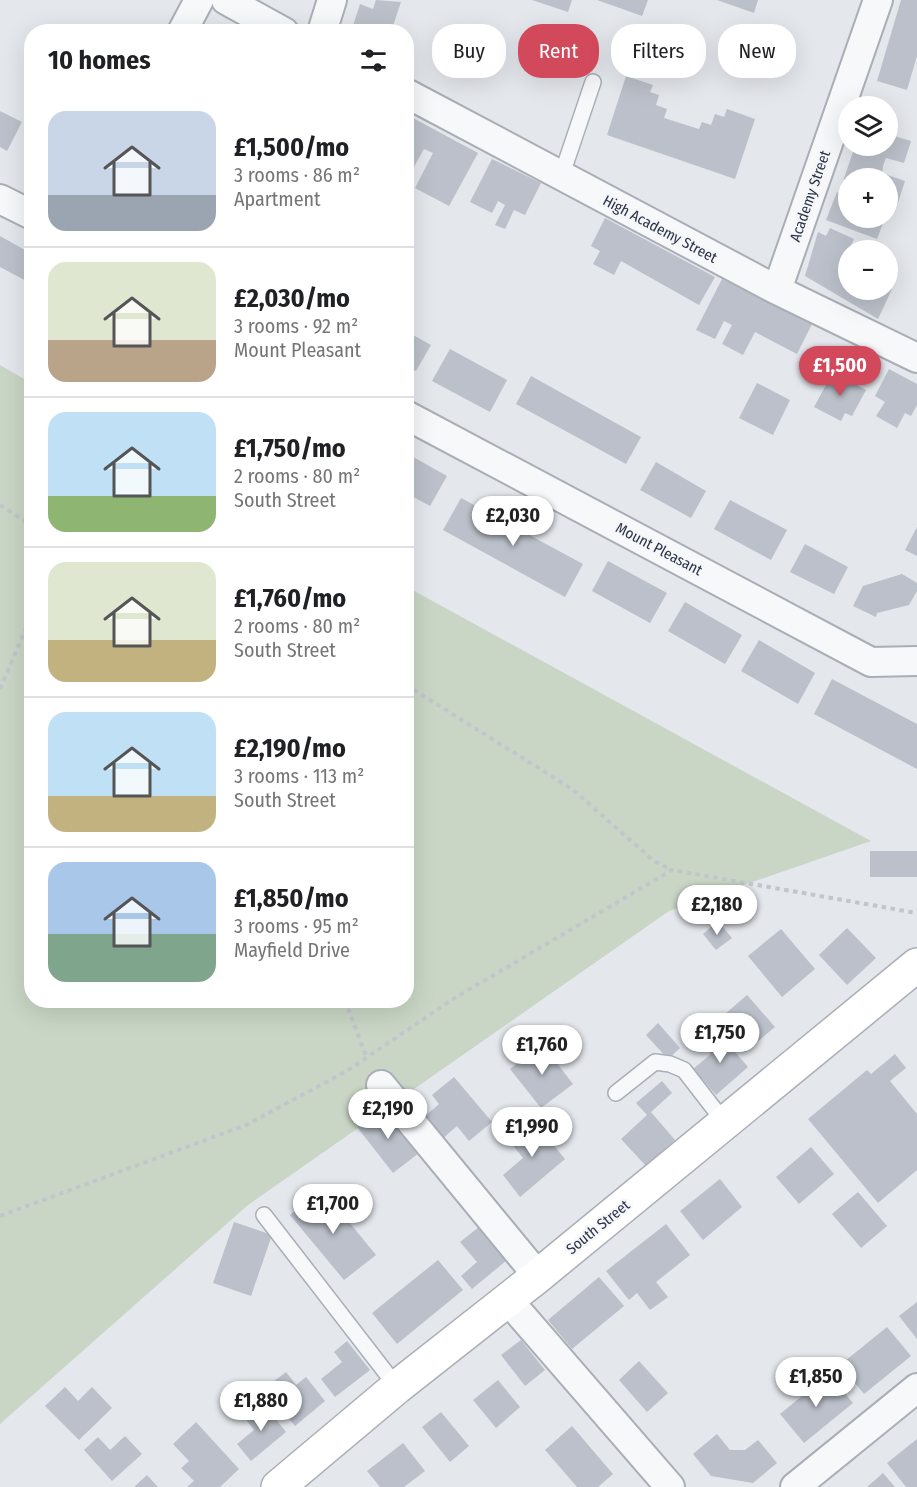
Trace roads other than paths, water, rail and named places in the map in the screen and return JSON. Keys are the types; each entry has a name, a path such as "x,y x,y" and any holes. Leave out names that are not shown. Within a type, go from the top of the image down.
{"main road":[{"name":"South Street","path":"278,1487 397,1387 538,1276 917,965"}],"street":[{"path":"186,24 199,0"},
{"path":"226,0 270,24"},
{"path":"324,24 332,0"},
{"name":"Academy Street","path":"777,290 878,0"},
{"name":"High Academy Street","path":"414,97 777,290 917,358"},
{"path":"0,199 24,212"},
{"name":"Mount Pleasant","path":"414,419 871,662 917,661"},
{"path":"381,1084 538,1276"},
{"path":"508,1300 670,1487"},
{"path":"795,1487 917,1388"}],"lane":[{"path":"561,177 592,82"},
{"path":"616,1093 656,1062 670,1064 684,1070 725,1122"},
{"path":"264,1215 397,1387"}]}
